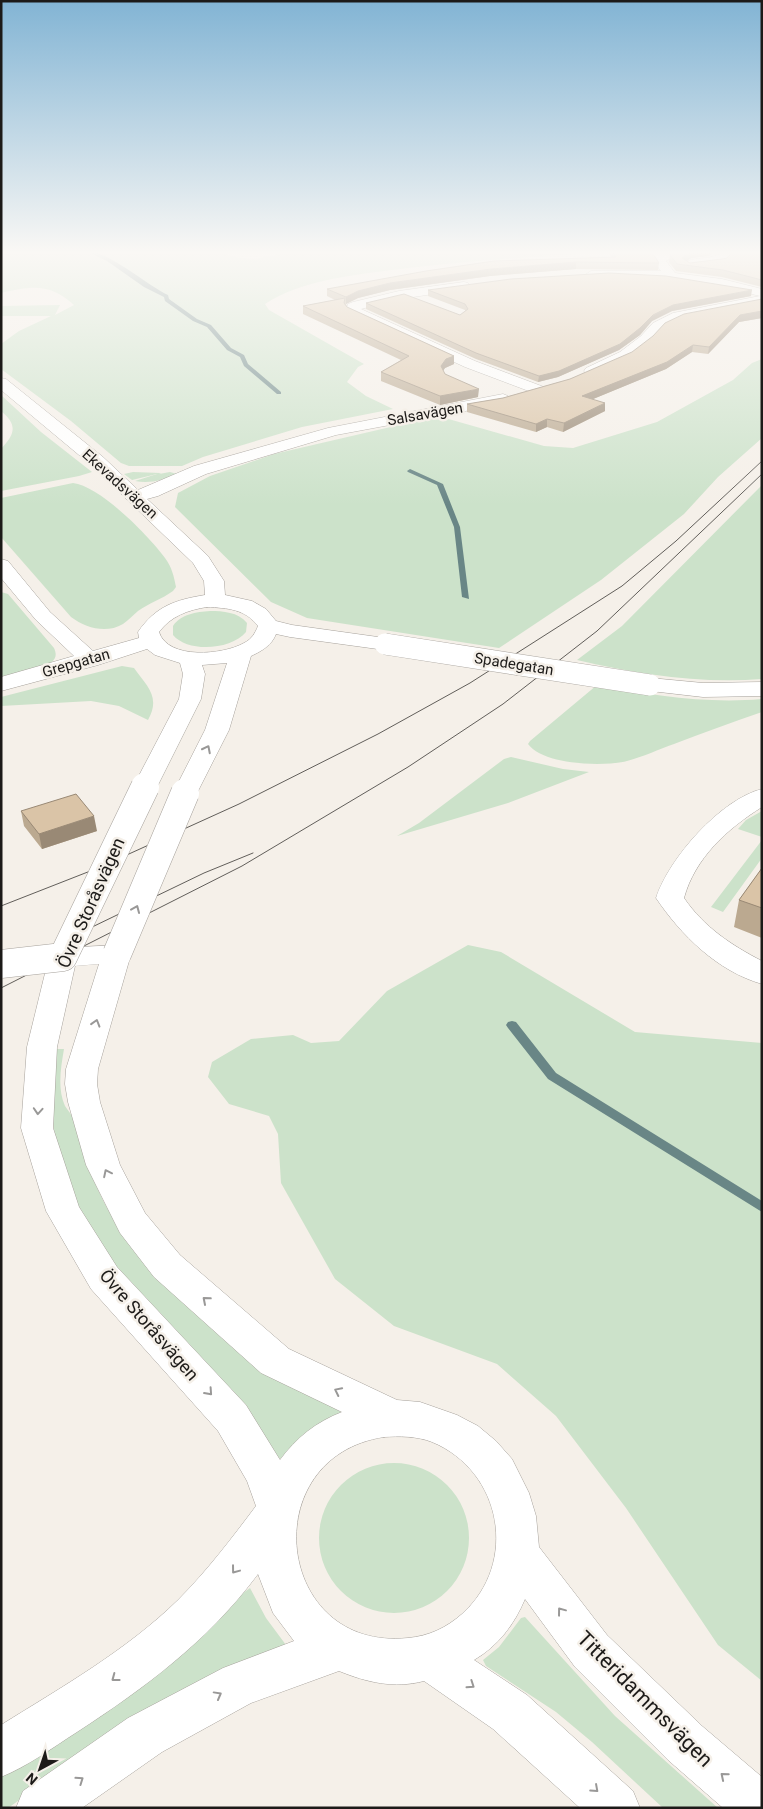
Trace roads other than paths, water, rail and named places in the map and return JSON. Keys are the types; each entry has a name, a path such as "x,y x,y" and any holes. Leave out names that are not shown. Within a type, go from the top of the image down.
{"street":[{"path":"408,335 540,395"},
{"path":"580,376 625,355 649,335"},
{"path":"452,372 469,364"},
{"name":"Ekevadsvägen","path":"1,382 97,461 136,496 201,560 214,581 216,601"},
{"name":"Salsavägen","path":"136,496 152,492 200,470 334,431 522,394 540,395 555,385"},
{"path":"475,388 502,399"},
{"path":"5,575 42,616 90,660"},
{"name":"Spadegatan","path":"151,641 148,632 153,622 163,613 178,606 216,601 239,604 257,611 265,617 268,624 290,631 650,685 703,690 762,689"},
{"path":"151,641 165,652 189,658 216,658 240,653 263,640 268,632 268,624"},
{"name":"Grepgatan","path":"1,684 151,641"},
{"path":"240,653 217,730 185,793 117,954 82,1069 81,1084 84,1102 103,1165 132,1223 167,1266 275,1361 398,1420"},
{"name":"Övre Storåsvägen","path":"189,658 194,674 190,699 144,787 63,958 42,1047 37,1128 64,1211 104,1278 232,1418 265,1473 276,1511"},
{"path":"762,796 737,811 701,844 672,884 670,898 684,920 711,945 762,974"},
{"path":"1,964 117,954"},
{"path":"1,1753 112,1681 180,1629 228,1579 276,1511 290,1477 310,1452 337,1434 366,1423 398,1420 431,1425 463,1439 489,1460 508,1489 519,1522 520,1557 505,1600 474,1636 430,1658 400,1661 369,1658 339,1648 313,1629 292,1604 278,1576 272,1546 276,1511"},
{"name":"Titteridammsvägen","path":"520,1557 591,1651 685,1744 761,1808"},
{"path":"40,1808 145,1735 239,1684 339,1648"},
{"path":"430,1658 510,1712 616,1808"}],"waterway":[{"path":"217,335 229,349 242,356 246,365 279,393"},
{"path":"410,471 440,484 457,527 466,597"},
{"path":"512,1025 552,1076 762,1207"}],"tram line":[{"path":"1,906 98,868 239,804 378,734 470,683 622,586 676,541 762,461"},
{"path":"1,988 242,866 408,767 503,704 597,631 762,474"},
{"path":"1,971 204,873 253,853"}]}
